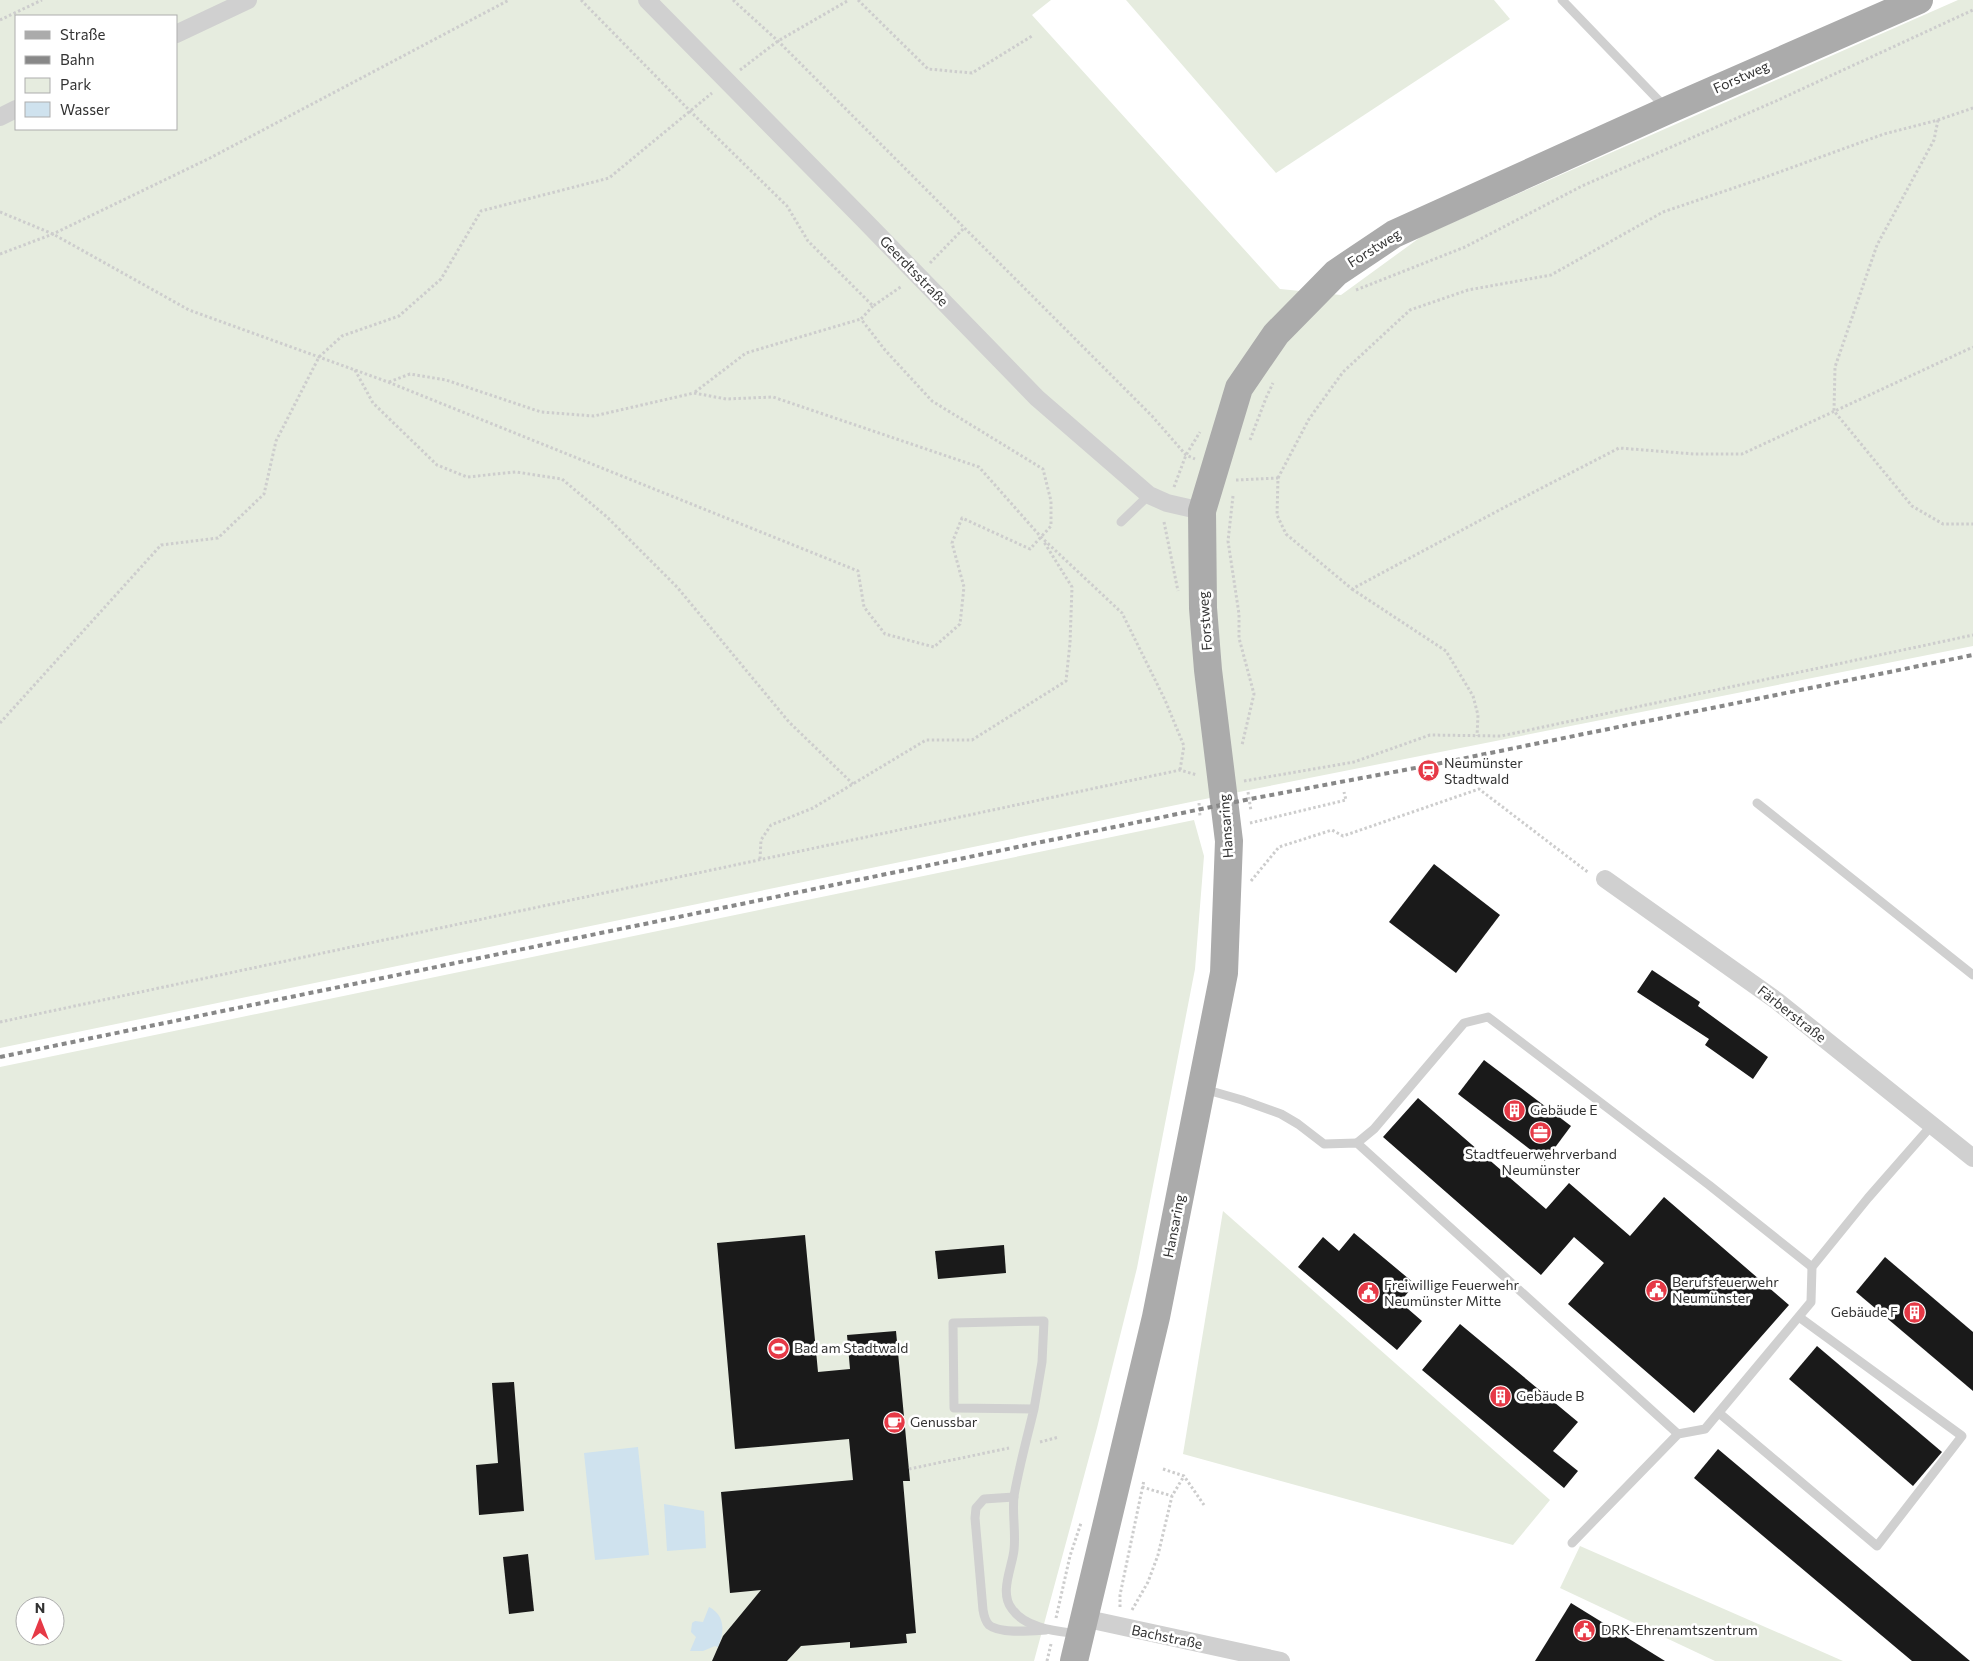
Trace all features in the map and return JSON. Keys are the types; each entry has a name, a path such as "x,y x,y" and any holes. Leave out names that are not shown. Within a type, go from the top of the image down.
{"main road":[{"name":"Forstweg","path":"1234,782 1208,670 1204,617 1202,511 1229,474 1239,388 1276,334 1336,273 1394,234 1668,110 1919,0"},
{"name":"Hansaring","path":"1074,1661 1072,1627 1156,1317 1224,973 1229,841 1234,782"}],"street":[{"path":"178,33 248,0"},
{"name":"Geerdtsstraße","path":"647,0 1037,398 1149,494 1167,503 1202,511"},
{"path":"0,117 15,110"},
{"name":"Färberstraße","path":"1605,879 1777,1001 1973,1158"},
{"name":"Bachstraße","path":"1072,1627 1122,1627 1281,1661"}],"lane":[{"path":"1562,0 1668,110"},
{"path":"1121,522 1149,494"},
{"path":"1757,803 1973,975"},
{"path":"1201,1088 1281,1114 1298,1124 1324,1144 1357,1143 1374,1129 1464,1022 1488,1018 1709,1185 1812,1267"},
{"path":"1572,1543 1678,1434 1705,1429 1719,1413 1810,1302 1812,1267 1868,1198 1932,1125"},
{"path":"1357,1143 1678,1434"},
{"path":"1719,1413 1877,1546 1962,1436 1799,1316"},
{"path":"1034,1410 954,1408 953,1323 1044,1321 1042,1362 1034,1410 1014,1497 1014,1549 1006,1589 1009,1605 1024,1620 1072,1627"},
{"path":"1014,1497 984,1499 976,1508 984,1618 987,1624 1001,1630 1072,1627"}],"path":[{"path":"0,20 42,0"},
{"path":"0,254 53,234 210,158 509,0"},
{"path":"581,0 787,206 808,241 874,306"},
{"path":"733,0 778,41 1152,416 1186,455 1229,474 1278,478"},
{"path":"0,723 161,545 218,538 264,494 276,441 318,357 342,336 399,316 441,279 481,211 609,178 727,80 778,41 849,0"},
{"path":"858,0 928,69 972,73 1032,36"},
{"path":"1353,291 1466,247 1582,186 1776,101 1973,10"},
{"path":"1476,736 1478,716 1473,696 1446,651 1352,589 1286,534 1277,515 1278,478 1309,419 1343,372 1410,310 1468,290 1551,275 1663,212 1884,134 1938,120 1973,108"},
{"path":"1938,120 1934,140 1877,245 1835,367 1834,411 1912,506 1943,524 1973,524"},
{"path":"0,212 53,234 189,310 388,382 858,571 864,607 885,634 934,647 960,624 964,588 952,543 962,518 1030,550 1051,526 1051,501 1042,469 932,401 885,350 861,320"},
{"path":"388,382 410,374 446,380 541,412 594,416 694,392 746,354 861,320 874,306 918,275 964,228"},
{"path":"1352,589 1620,448 1694,454 1742,454 1973,346"},
{"path":"355,370 373,403 437,465 467,477 516,472 562,479 607,518 678,588 788,722 853,784"},
{"path":"1249,444 1266,398 1275,380"},
{"path":"694,392 726,399 773,397 979,467 1041,537 1122,613 1165,700 1184,746 1180,770"},
{"path":"1179,597 1164,520 1167,503 1186,455 1201,429"},
{"path":"1234,490 1228,541 1239,614 1239,638 1254,694 1240,752"},
{"path":"760,859 761,840 770,825 813,808 926,740 972,740 1066,681 1070,643 1072,588 1041,537"},
{"path":"1234,782 1354,762 1430,735 1501,736 1973,635"},
{"path":"0,1022 1180,770 1202,777 1201,768"},
{"path":"1234,782 1250,799 1252,818 1248,824 1346,800 1344,792"},
{"path":"1247,875 1248,884 1279,847 1332,830 1343,836 1479,789 1594,876 1605,879"},
{"path":"1198,798 1201,823"},
{"path":"909,1469 1059,1437"},
{"path":"1163,1469 1184,1476 1204,1505"},
{"path":"1122,1627 1148,1582 1158,1555 1172,1496 1184,1476"},
{"path":"1122,1627 1120,1595 1144,1477"},
{"path":"1142,1486 1172,1496"},
{"path":"1046,1661 1072,1627 1070,1556 1081,1520"}],"green space":[{"path":"0,0 1051,0 1032,15 1280,289 1341,295 1422,236 1958,0 1973,0 1973,646 1244,791 0,1048"},
{"path":"1126,0 1494,0 1510,19 1276,173"},
{"path":"1194,820 1204,856 1195,969 1137,1268 1097,1428 1034,1661 0,1661 0,1067"},
{"path":"1223,1211 1550,1500 1513,1545 1183,1454"},
{"path":"1580,1546 1843,1661 1715,1661 1560,1588"}],"water":[{"path":"638,1447 649,1555 595,1560 584,1453"},
{"path":"664,1504 704,1511 706,1548 667,1551"},
{"path":"709,1607 721,1619 722,1636 718,1647 715,1646 703,1651 690,1651 696,1637 691,1632 692,1623 695,1621 703,1622"}],"building":[{"path":"1434,864 1500,915 1456,973 1389,922"},
{"path":"1652,970 1700,1002 1698,1006 1768,1057 1753,1079 1705,1045 1709,1039 1637,992"},
{"name":"Gebäude E","path":"1484,1060 1571,1126 1545,1161 1458,1094"},
{"path":"1418,1098 1546,1209 1569,1183 1630,1236 1664,1197 1789,1305 1694,1413 1568,1304 1604,1263 1574,1237 1541,1275 1383,1137"},
{"name":"Freiwillige Feuerwehr Neumünster Mitte","path":"1354,1233 1415,1284 1400,1302 1422,1321 1397,1350 1298,1267 1323,1237 1339,1251"},
{"path":"805,1235 818,1372 850,1369 847,1335 896,1331 910,1481 903,1481 916,1633 906,1634 907,1643 850,1648 850,1642 801,1646 787,1661 712,1661 723,1636 761,1590 730,1593 721,1492 853,1480 849,1439 735,1449 717,1243"},
{"path":"1004,1245 1006,1273 938,1279 935,1251"},
{"name":"Gebäude F","path":"1885,1257 1973,1332 1973,1391 1856,1292"},
{"name":"Gebäude B","path":"1460,1324 1578,1422 1553,1451 1578,1471 1564,1488 1422,1370"},
{"path":"1817,1346 1942,1452 1913,1486 1789,1379"},
{"path":"514,1382 524,1511 479,1515 476,1465 498,1463 492,1383"},
{"path":"1718,1449 1970,1661 1912,1661 1694,1478"},
{"path":"528,1554 534,1611 509,1614 503,1557"},
{"name":"DRK-Ehrenamtszentrum","path":"1571,1603 1665,1661 1535,1661"}],"railway":[{"path":"0,1057 1250,799 1431,765 1973,655"}],"place":[{"name":"Neumünster Stadtwald","path":"1428,771"},
{"name":"Gebäude E","path":"1514,1110"},
{"name":"Stadtfeuerwehrverband Neumünster","path":"1541,1132"},
{"name":"Berufsfeuerwehr Neumünster","path":"1656,1290"},
{"name":"Freiwillige Feuerwehr Neumünster Mitte","path":"1368,1293"},
{"name":"Gebäude F","path":"1914,1312"},
{"name":"Bad am Stadtwald","path":"778,1348"},
{"name":"Gebäude B","path":"1500,1396"},
{"name":"Genussbar","path":"894,1422"},
{"name":"DRK-Ehrenamtszentrum","path":"1585,1630"}]}
